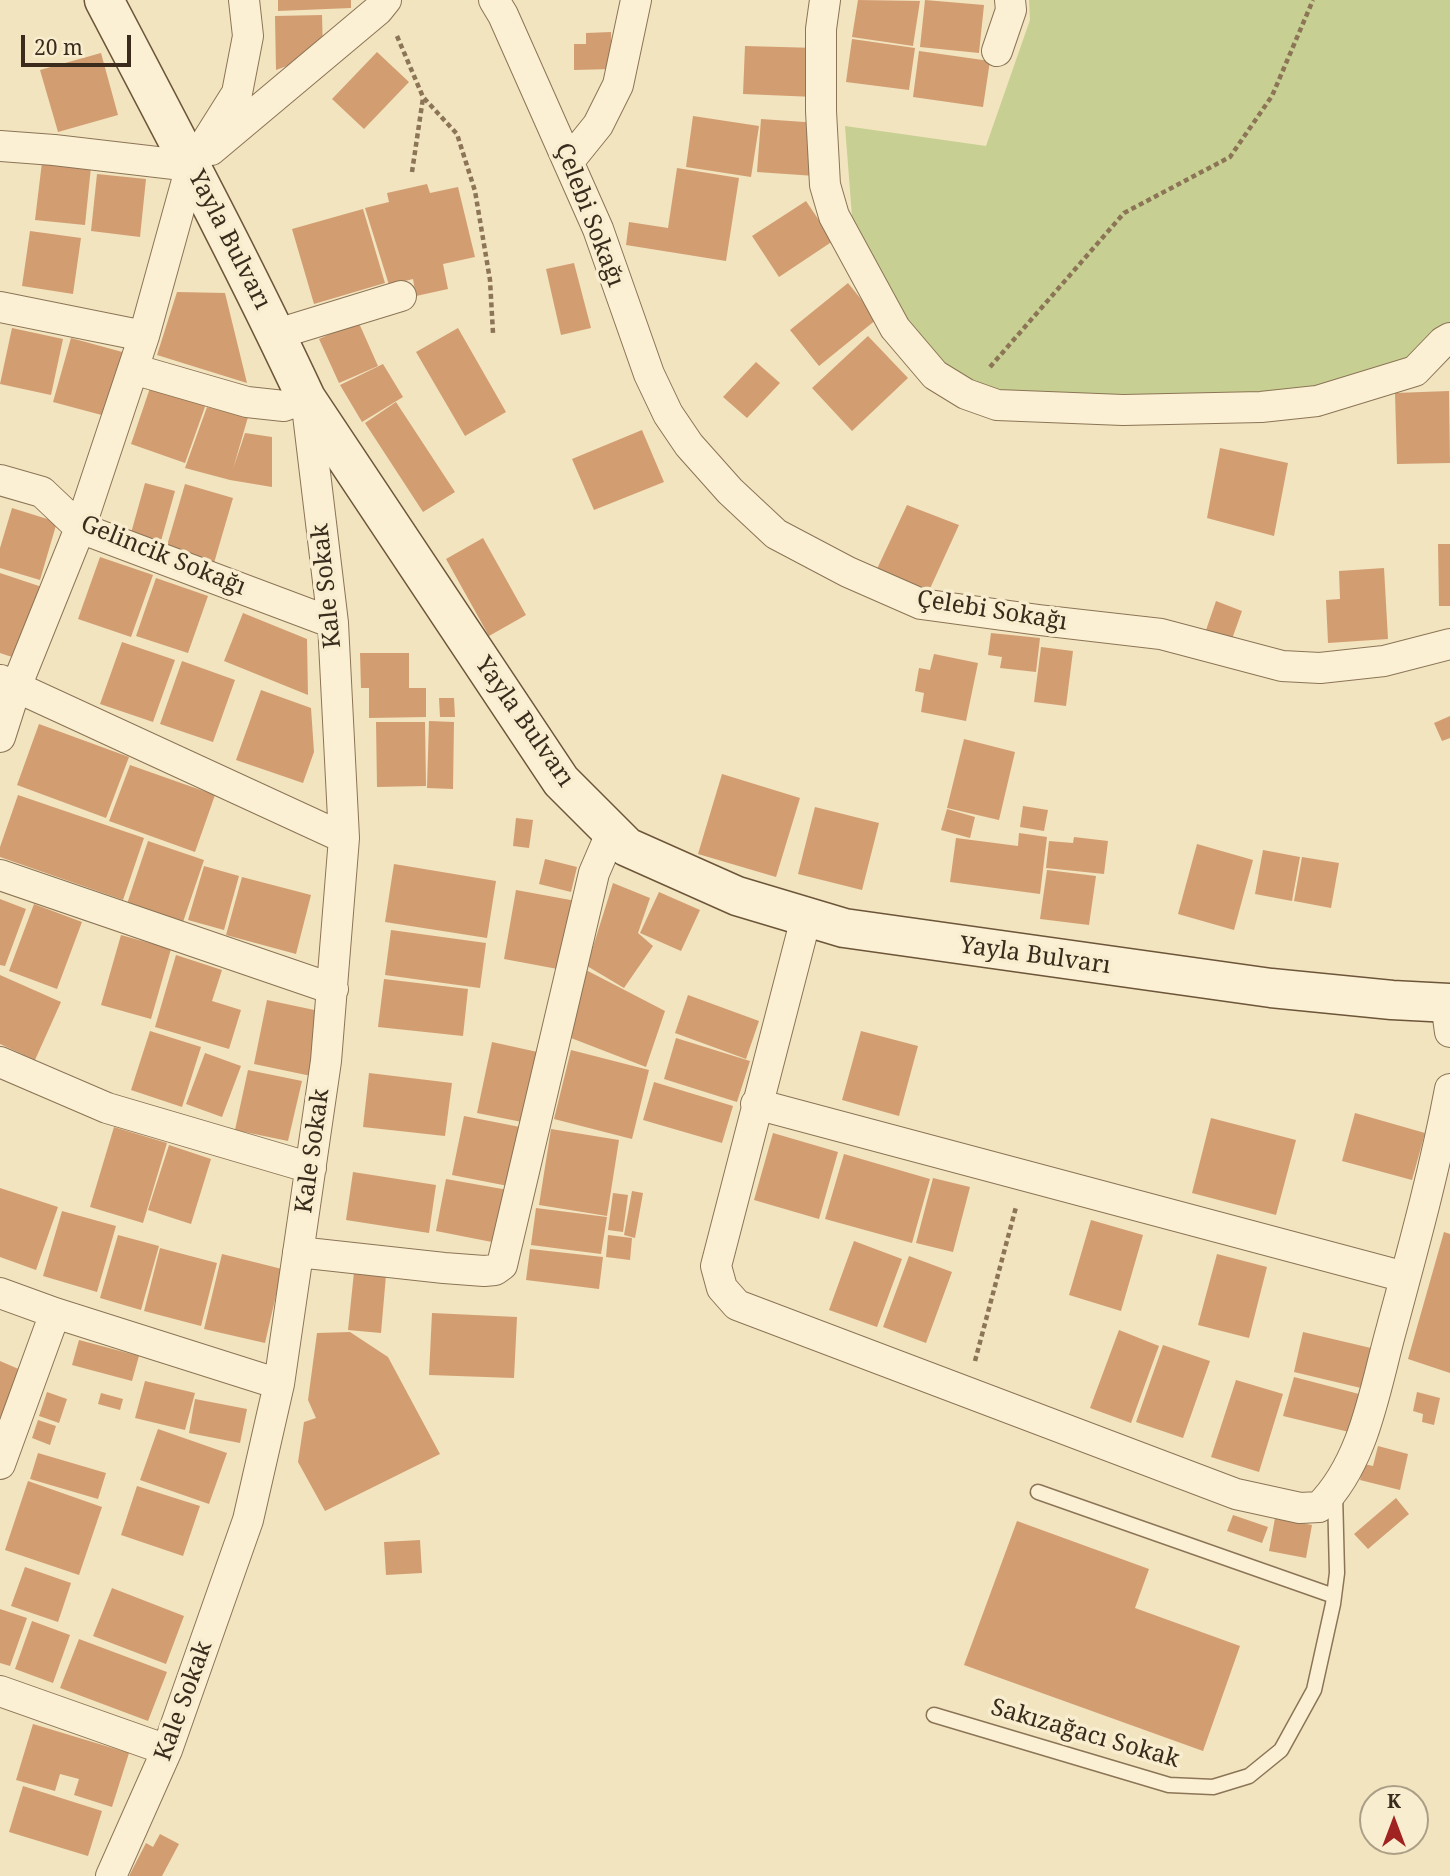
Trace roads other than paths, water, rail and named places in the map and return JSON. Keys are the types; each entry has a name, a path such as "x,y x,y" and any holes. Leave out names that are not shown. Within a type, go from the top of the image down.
{"main road":[{"name":"Yayla Bulvarı","path":"104,0 277,334 306,398 561,781 627,847 737,896 844,928 1449,1012"}],"street":[{"path":"0,737 8,684 80,528 144,336 191,166 237,93 248,36 244,0"},
{"name":"Çelebi Sokağı","path":"494,0 598,229 649,374 668,414 689,445 730,491 776,534 848,572 921,604 1161,634 1282,666 1320,668 1384,661 1450,644"},
{"path":"569,161 598,125 618,85 636,0"},
{"path":"825,0 821,29 821,111 825,185 834,216 895,328 935,375 967,394 997,405 1123,411 1261,407 1317,401 1415,371 1450,338"},
{"path":"997,51 1011,10 1010,0"},
{"path":"0,145 191,166 382,5"},
{"path":"277,334 401,296"},
{"path":"0,307 144,336"},
{"path":"133,369 247,402 284,405 306,398"},
{"name":"Kale Sokak","path":"111,1876 167,1750 248,1520 279,1384 326,1061 344,838 333,623 306,398"},
{"name":"Gelincik Sokağı","path":"0,480 42,492 80,528 333,623"},
{"path":"8,684 344,838"},
{"path":"298,1252 484,1271 495,1270 502,1265 594,873 612,831"},
{"path":"0,875 333,989"},
{"path":"806,918 716,1266 722,1288 737,1305 1236,1494 1300,1508 1319,1507 1335,1492 1361,1438 1405,1277 1450,1089"},
{"path":"0,1062 107,1108 310,1168"},
{"path":"756,1104 1405,1277"},
{"path":"0,1293 279,1384"},
{"path":"0,1464 55,1313"},
{"path":"0,1691 167,1750"}],"lane":[{"path":"1038,1492 1334,1595"},
{"name":"Sakızağacı Sokak","path":"934,1715 1169,1785 1213,1787 1249,1776 1281,1750 1314,1690 1337,1573 1335,1492"}]}
